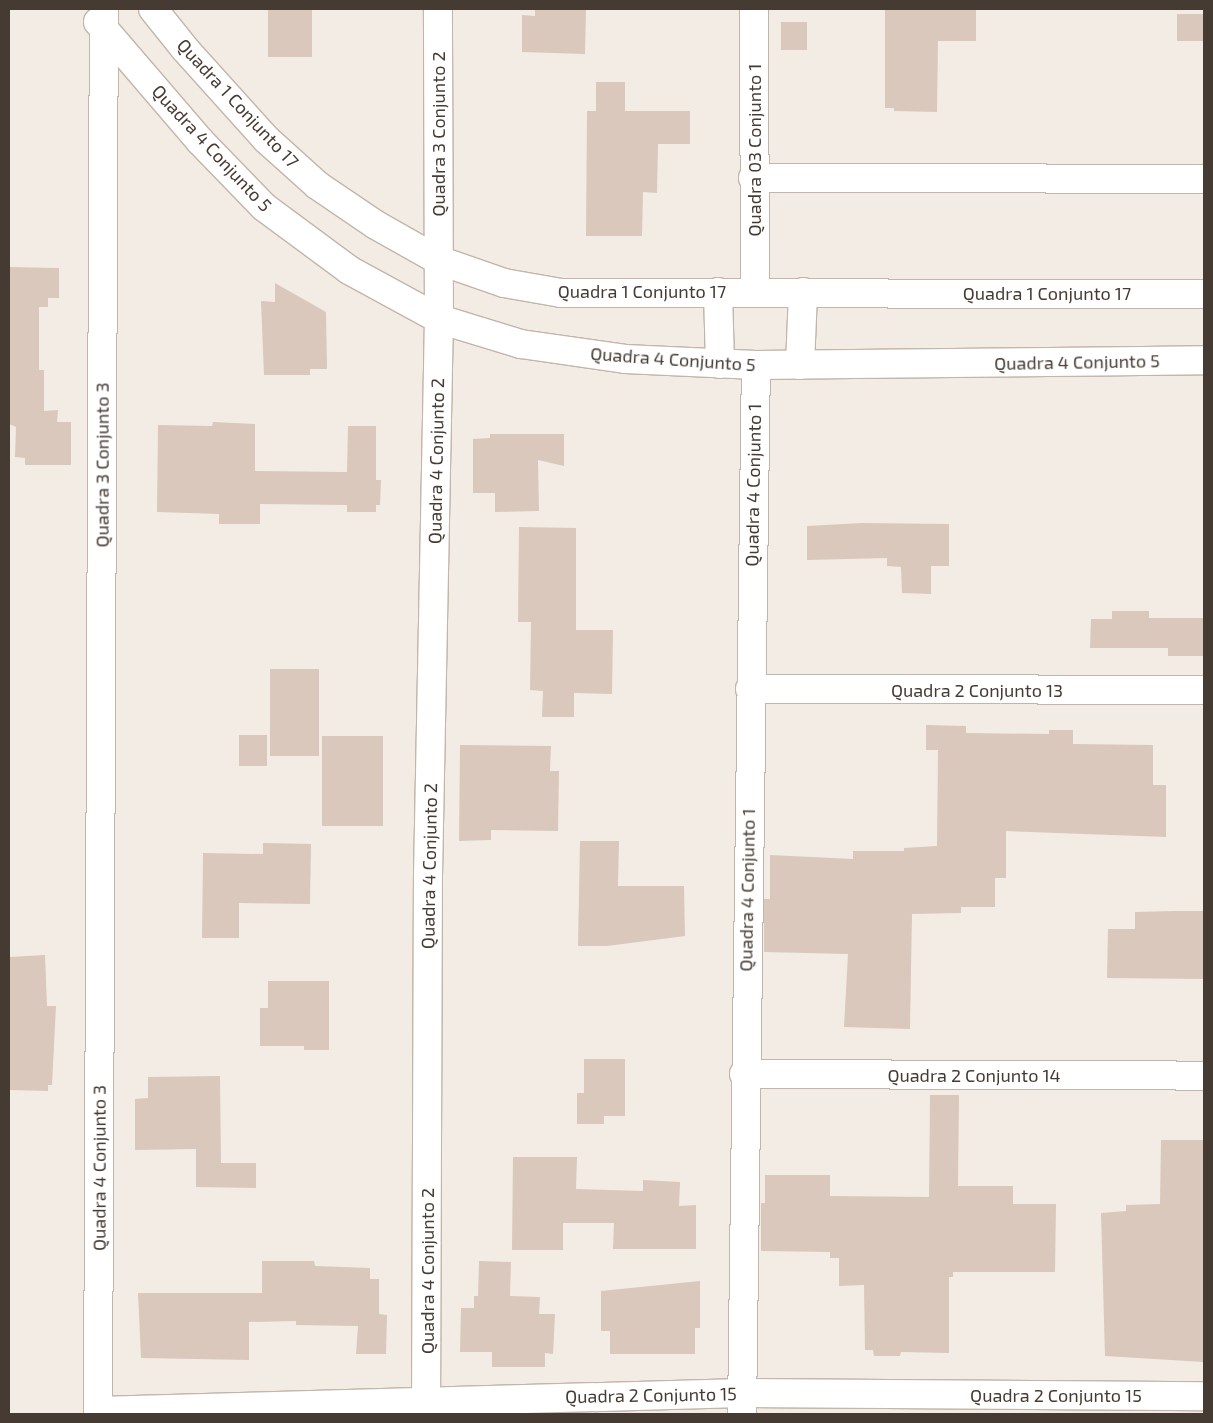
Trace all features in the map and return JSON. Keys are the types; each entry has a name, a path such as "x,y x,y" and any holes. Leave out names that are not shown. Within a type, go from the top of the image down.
{"street":[{"name":"Quadra 1 Conjunto 17","path":"153,9 185,49 266,138 317,185 376,226 438,260 504,283 561,293 1204,294"},
{"name":"Quadra 3 Conjunto 2","path":"438,9 439,319"},
{"name":"Quadra 03 Conjunto 1","path":"754,9 753,178 755,292"},
{"name":"Quadra 4 Conjunto 5","path":"98,15 200,140 264,207 349,270 439,319 521,344 625,359 756,365 1204,360"},
{"name":"Quadra 3 Conjunto 3","path":"98,15 101,921"},
{"path":"753,178 1204,179"},
{"path":"718,292 720,364"},
{"path":"800,365 803,292"},
{"name":"Quadra 4 Conjunto 2","path":"426,1407 428,875 439,319"},
{"name":"Quadra 4 Conjunto 1","path":"742,1404 744,1074 756,365"},
{"name":"Quadra 2 Conjunto 13","path":"750,689 1204,690"},
{"name":"Quadra 4 Conjunto 3","path":"98,1413 101,921"},
{"name":"Quadra 2 Conjunto 14","path":"744,1074 1204,1076"},
{"name":"Quadra 2 Conjunto 15","path":"98,1413 1204,1396"}],"building":[{"path":"268,9 312,9 312,57 268,57"},
{"path":"535,9 586,9 585,54 522,52 522,15 535,16"},
{"path":"885,9 976,9 976,41 938,41 937,112 894,111 894,108 885,108"},
{"path":"1177,14 1204,14 1204,41 1177,41"},
{"path":"781,22 807,22 807,50 781,50"},
{"path":"596,82 625,82 625,111 690,111 690,144 658,144 657,193 643,192 642,236 586,236 587,111 596,111"},
{"path":"9,267 59,268 59,298 48,298 48,307 39,307 39,370 44,370 44,411 58,410 57,422 71,422 71,465 25,465 25,458 15,457 16,427 9,424"},
{"path":"275,283 326,312 327,369 310,369 310,375 264,375 261,301 275,302"},
{"path":"213,422 255,424 255,471 347,472 348,426 376,426 376,480 381,480 380,505 376,505 376,512 347,512 347,505 260,504 260,524 219,524 219,514 157,512 158,425 212,426"},
{"path":"490,434 564,434 564,466 538,460 539,511 495,512 495,493 473,493 473,439 490,438"},
{"path":"862,523 949,524 949,566 931,566 931,594 902,593 901,567 887,566 887,558 807,560 807,526"},
{"path":"519,527 576,528 576,630 613,630 612,694 574,693 574,717 542,717 543,691 530,690 531,622 518,622"},
{"path":"1112,611 1149,611 1149,618 1204,618 1204,656 1168,656 1168,648 1090,648 1091,619 1112,619"},
{"path":"270,669 319,669 319,756 270,756"},
{"path":"926,725 966,726 966,733 1049,734 1049,730 1073,730 1073,744 1153,745 1153,785 1166,785 1166,837 1006,831 1006,878 995,878 995,907 961,907 961,913 912,914 910,1029 844,1027 848,954 764,952 764,899 770,899 770,855 853,859 853,851 904,851 904,848 937,846 938,750 926,750"},
{"path":"239,735 267,735 267,766 239,766"},
{"path":"322,736 383,736 383,826 322,826"},
{"path":"460,745 551,746 550,771 559,771 558,831 491,830 491,840 459,841"},
{"path":"580,841 619,841 618,886 684,886 685,936 607,946 578,946"},
{"path":"263,843 311,844 310,904 239,903 239,938 202,938 203,853 263,854"},
{"path":"1204,911 1204,979 1107,978 1108,929 1135,929 1135,912"},
{"path":"45,955 47,1006 56,1006 52,1085 48,1085 48,1091 9,1090 9,957"},
{"path":"268,981 329,981 329,1050 304,1050 304,1046 260,1046 260,1008 268,1008"},
{"path":"584,1059 625,1059 625,1116 604,1116 604,1124 577,1124 577,1093 584,1093"},
{"path":"220,1076 221,1163 256,1163 256,1188 196,1187 196,1149 135,1150 135,1099 148,1098 148,1077"},
{"path":"930,1095 959,1095 958,1186 1013,1186 1013,1204 1056,1204 1055,1272 953,1272 953,1277 949,1277 949,1353 901,1352 900,1356 874,1356 873,1350 865,1350 864,1285 839,1286 839,1258 830,1258 830,1252 761,1251 761,1203 765,1203 765,1175 830,1175 830,1196 929,1197"},
{"path":"1161,1140 1204,1140 1204,1362 1105,1356 1101,1213 1126,1211 1126,1205 1160,1204"},
{"path":"513,1157 577,1157 576,1189 643,1191 643,1180 680,1182 679,1206 696,1205 696,1249 613,1249 614,1223 563,1223 563,1250 512,1250"},
{"path":"262,1261 314,1261 315,1266 370,1268 370,1279 379,1279 379,1314 387,1315 386,1354 356,1354 358,1326 296,1325 296,1321 249,1322 249,1360 141,1358 138,1293 262,1293"},
{"path":"479,1261 511,1262 510,1296 540,1297 539,1314 555,1314 553,1354 545,1353 545,1367 492,1367 492,1352 460,1352 461,1308 474,1308 474,1296 478,1296"},
{"path":"700,1281 700,1328 695,1328 695,1354 610,1354 610,1331 601,1331 601,1291"}]}
